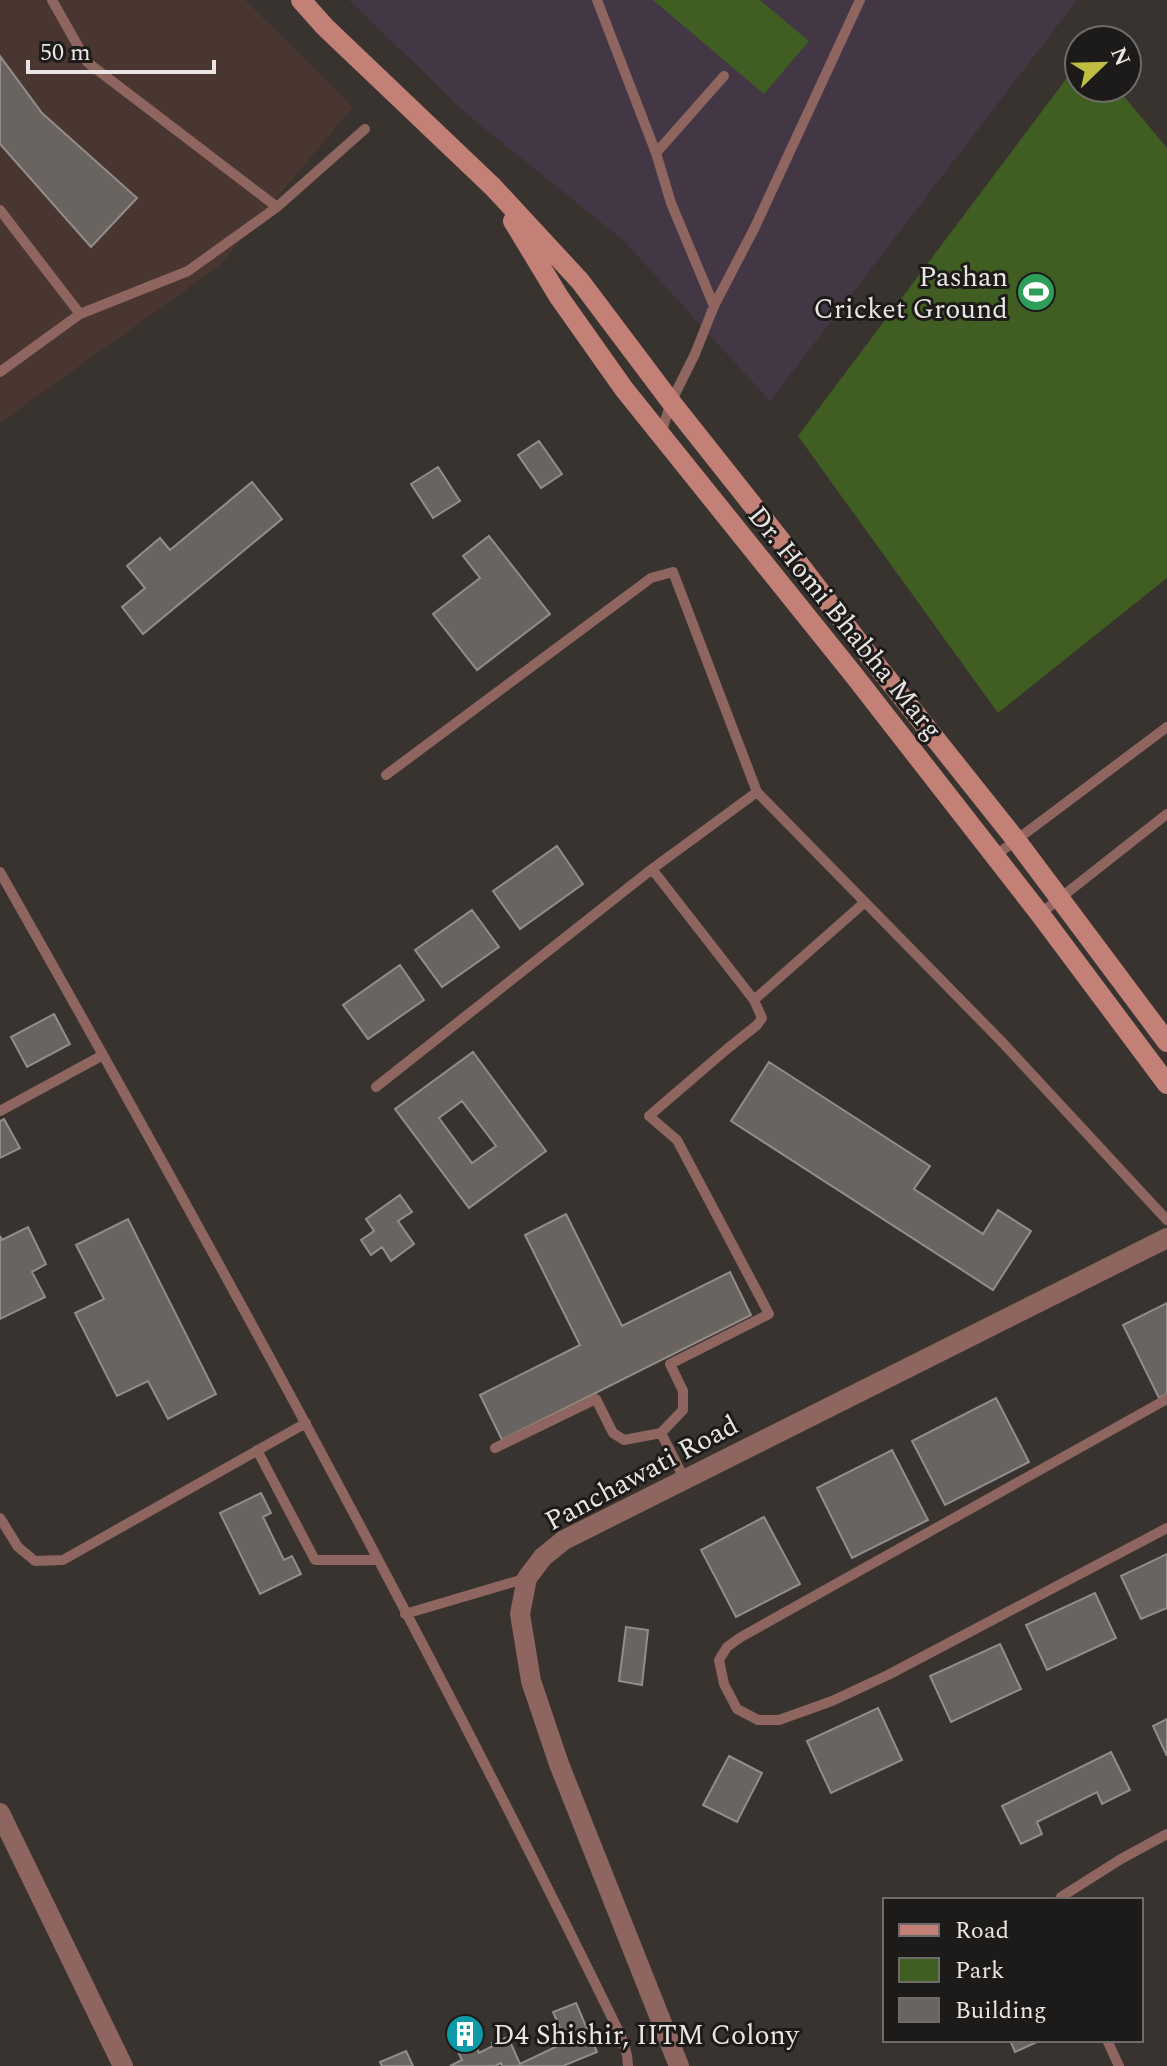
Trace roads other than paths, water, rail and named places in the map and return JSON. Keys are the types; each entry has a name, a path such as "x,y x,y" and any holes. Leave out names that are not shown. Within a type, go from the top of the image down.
{"main road":[{"name":"Dr. Homi Bhabha Marg","path":"301,0 325,27 493,187 580,281 671,402 1060,897 1167,1042"},
{"name":"Dr. Homi Bhabha Marg","path":"493,187 559,297 624,389 853,674 1040,914 1167,1084"}],"street":[{"name":"Panchawati Road","path":"527,1578 543,1557 564,1540 1167,1238"},
{"path":"527,1578 520,1614 531,1681 559,1764 679,2066"},
{"path":"0,1813 123,2066"}],"lane":[{"path":"52,0 87,62 277,207"},
{"path":"597,0 656,153 671,203 714,306"},
{"path":"660,436 671,402 714,306 755,227 860,0"},
{"path":"656,153 724,76"},
{"path":"0,372 80,314 188,271 277,207 365,129"},
{"path":"0,210 80,314"},
{"path":"386,775 651,578 673,572 757,792 1061,1104 1167,1220"},
{"path":"995,856 1167,727"},
{"path":"376,1087 652,869 757,792"},
{"path":"1040,914 1167,814"},
{"path":"495,1448 596,1399 613,1433 624,1440 661,1433 683,1410 683,1391 670,1364 769,1314 677,1140 649,1116 762,1018 754,1000 652,869"},
{"path":"0,872 3,886 103,1055 306,1423 559,1909 621,2036 628,2066"},
{"path":"754,1000 865,902"},
{"path":"0,1111 103,1055"},
{"path":"1167,1399 741,1637 727,1647 719,1660 724,1684 737,1709 758,1720 779,1720 832,1701 888,1675 1167,1528"},
{"path":"0,1518 18,1547 35,1561 63,1560 306,1423"},
{"path":"661,1433 685,1480"},
{"path":"257,1450 315,1560 377,1560"},
{"path":"405,1614 527,1578"},
{"path":"1061,1898 1167,1834"},
{"path":"1108,2042 1119,2066"}],"place":[{"name":"Pashan Cricket Ground","path":"1036,292"},
{"name":"D4 Shishir, IITM Colony","path":"465,2034"}]}
